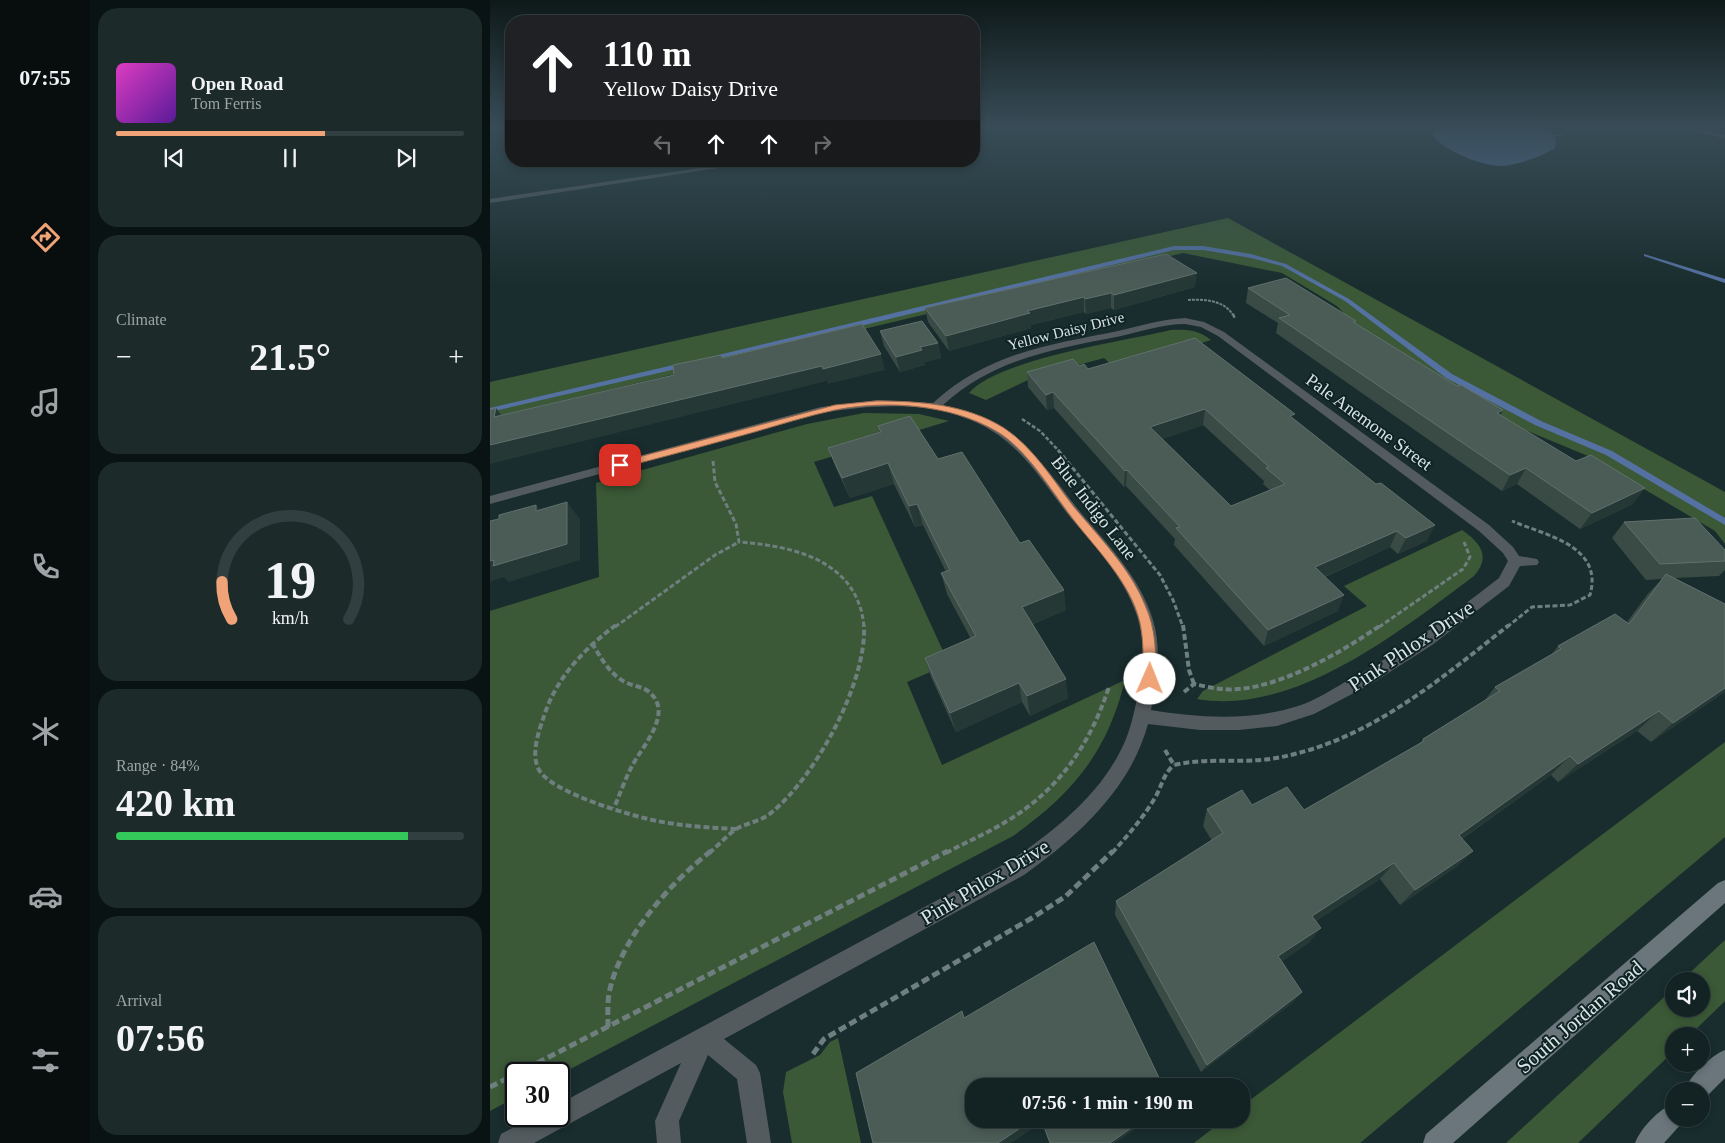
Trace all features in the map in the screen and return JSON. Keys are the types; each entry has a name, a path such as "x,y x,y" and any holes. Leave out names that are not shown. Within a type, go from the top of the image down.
{"main road":[{"name":"South Jordan Road","path":"1435,1143 1725,890"},
{"path":"1704,1082 1725,1060"},
{"path":"1647,1143 1665,1124"}],"street":[{"path":"490,201 630,180"},
{"name":"Yellow Daisy Drive","path":"935,406 964,381 1010,359 1074,343 1198,318"},
{"name":"Pale Anemone Street","path":"1198,318 1484,528 1508,550 1514,561"},
{"path":"490,500 821,410 861,404 890,403 935,406"},
{"name":"Blue Indigo Lane","path":"935,406 960,412 986,422 1018,443 1032,458 1120,572 1143,612 1150,642 1150,679 1142,716"},
{"path":"1514,561 1532,562"},
{"name":"Pink Phlox Drive","path":"510,1143 1017,868 1040,853 1080,819 1111,780 1135,740 1142,716 1183,722 1223,724 1263,721 1298,713 1352,688 1401,658 1504,582 1511,572 1514,561"},
{"path":"669,1143 667,1121 704,1037 748,1073 759,1143"}],"path":[{"path":"1182,301 1198,300 1220,304 1231,311 1235,318 1235,324"},
{"path":"712,456 715,482 736,524 738,542"},
{"path":"813,1054 824,1040 1032,918 1066,896 1104,861 1133,830 1156,796 1168,770 1174,765 1192,761 1275,758 1324,746 1363,728 1425,691 1532,607 1570,605 1590,595 1592,581 1588,566 1574,548 1558,538 1506,518"},
{"path":"1184,692 1194,684 1210,689 1256,685 1281,679 1308,668 1342,650 1366,636 1465,568 1471,559 1471,553 1461,540"},
{"path":"608,1027 610,989 615,974 635,935 685,873 737,830 762,820 791,794 807,774 824,747 857,676 863,657 865,636 858,601 848,584 832,567 813,556 792,549 757,542 738,542 723,550 592,643 576,660 556,687 540,725 536,743 536,760 541,773 555,784 576,794 633,815 671,823 737,830"},
{"path":"592,643 614,674 621,680 642,688 654,696 659,711 652,734 636,757 614,808"},
{"path":"539,1062 978,837 1015,816 1042,795 1081,752 1097,724 1109,687"},
{"path":"1165,750 1174,765"},
{"path":"490,1087 505,1080"}],"green space":[{"path":"1228,218 1725,492 1725,544 1715,531 1588,456 1513,425 1364,334 1337,306 1282,273 1183,253 490,418 490,382"},
{"path":"1171,330 1192,331 1202,334 1211,340 1116,369 1104,358 1034,377 986,400 969,393 984,381 1006,370 1033,361"},
{"path":"864,413 919,414 949,421 814,462 834,507 872,496 949,664 907,682 942,765 1125,680 1108,729 1085,769 1070,787 1053,804 1013,836 570,1069 570,1062 505,1062 505,1103 490,1111 490,611 599,577 596,483 807,424"},
{"path":"1462,530 1479,545 1483,557 1482,563 1474,576 1380,644 1308,682 1271,695 1234,701 1197,699 1203,691 1367,606 1344,586"},
{"path":"1725,742 1725,837 1360,1143 1194,1143 1213,1128 1250,1128 1250,1100"},
{"path":"1725,940 1725,1001 1710,1016 1710,972 1691,972"},
{"path":"1665,996 1665,1017 1709,1017 1698,1027 1665,1027 1665,1060 1578,1143 1506,1143"},
{"path":"838,1038 861,1143 792,1143 783,1092 786,1072 820,1055 830,1042"}],"building":[{"path":"1166,254 1197,273 1114,295 1111,293 1085,299 1084,297 1027,311 1030,313 946,336 925,308"},
{"path":"1286,278 1457,386 1461,385 1503,410 1497,413 1576,461 1591,455 1645,488 1592,513 1526,468 1510,475 1279,318 1290,315 1248,288"},
{"path":"922,321 938,343 920,347 922,350 896,357 880,331"},
{"path":"862,324 881,354 823,369 822,366 490,445 490,410 496,408 494,417 674,375 673,365 721,355 722,358"},
{"path":"1195,338 1295,414 1290,416 1376,484 1381,483 1435,525 1406,538 1397,531 1315,567 1344,595 1268,630 1176,528 1180,527 1127,470 1125,471 1053,392 1046,395 1027,372 1073,359 1079,366 1084,364 1088,369","holes":["1205,409 1269,467 1266,468 1285,484 1231,506 1150,427"]},
{"path":"910,416 938,459 962,452 1020,543 1029,540 1064,590 1022,607 1066,679 1027,696 1019,683 950,713 925,658 976,636 941,573 950,570 917,504 909,506 888,463 842,478 828,448 881,432 878,426"},
{"path":"567,502 567,544 493,566 494,560 490,561 490,521 499,519 499,515 536,505 536,511"},
{"path":"1695,518 1725,550 1725,561 1660,564 1624,522"},
{"path":"1666,574 1725,604 1725,688 1673,723 1659,711 1578,764 1570,756 1459,835 1473,851 1415,890 1394,863 1312,916 1321,928 1278,956 1302,992 1207,1065 1116,901 1223,833 1207,809 1242,790 1252,805 1287,787 1304,810 1424,741 1423,739 1500,691 1495,687 1561,649 1558,646 1615,614 1629,624"},
{"path":"1094,942 1159,1078 965,1078 965,1128 1020,1128 998,1143 873,1143 856,1073 962,1011 964,1018"},
{"path":"1044,1128 1131,1128 1110,1143 1050,1143"}],"waterway":[{"path":"710,358 844,328 1174,248 1203,248 1251,256 1284,265 1302,274 1347,300 1449,376 1538,423 1609,453 1725,522"},
{"path":"1646,255 1725,281"},
{"path":"490,410 686,364"}],"route":[{"path":"620,465 806,414 861,404 890,403 935,406 960,412 986,422 1012,438 1032,458 1130,586 1143,612 1150,642 1150,679"}]}
